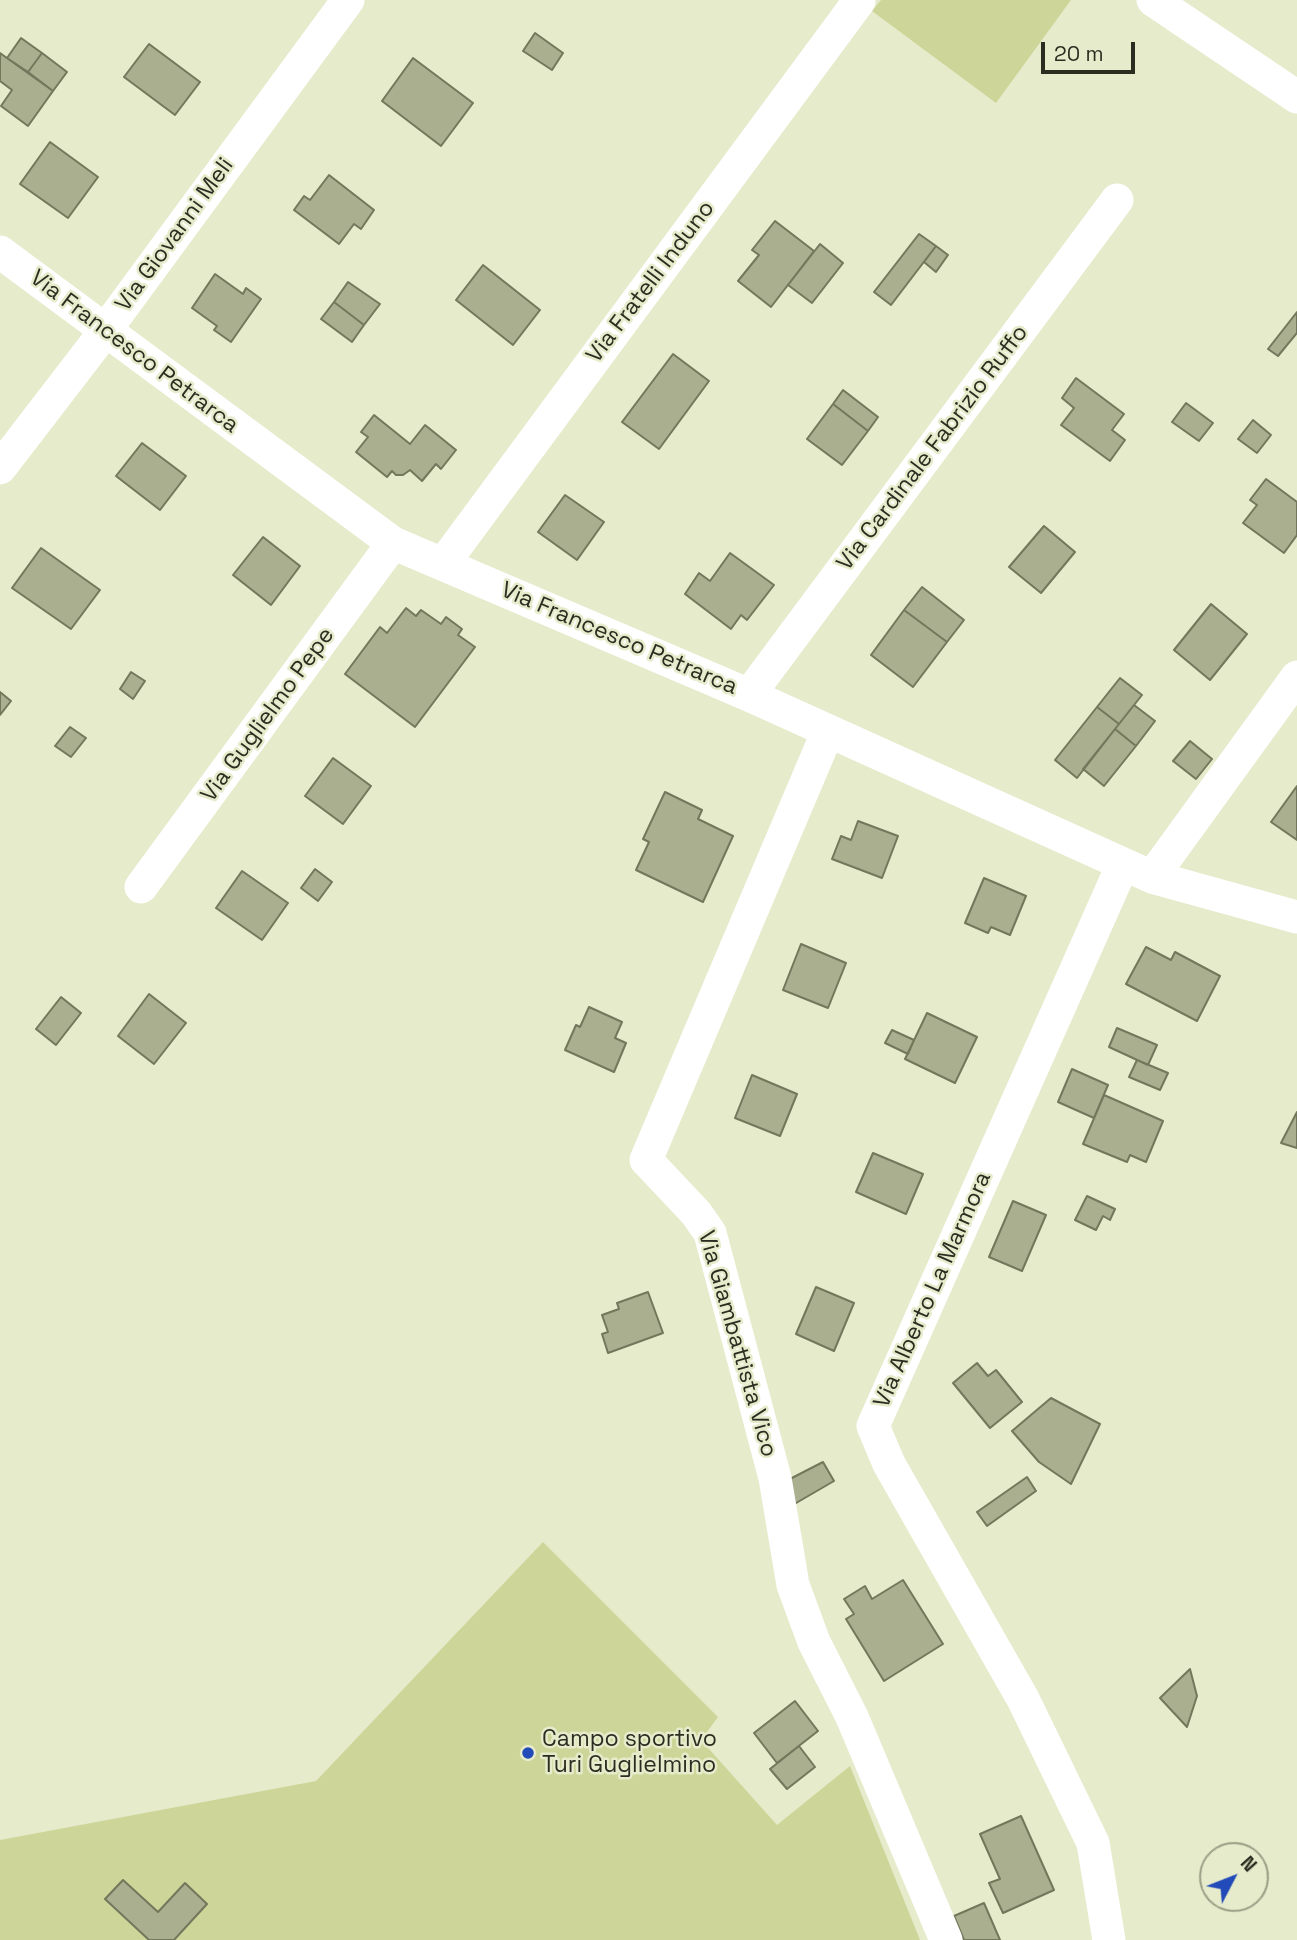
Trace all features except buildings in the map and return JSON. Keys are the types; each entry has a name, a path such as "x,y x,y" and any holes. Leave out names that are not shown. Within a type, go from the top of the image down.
{"street":[{"name":"Via Giovanni Meli","path":"0,468 105,331 348,0"},
{"path":"1153,0 1297,97"},
{"name":"Via Fratelli Induno","path":"443,564 859,1"},
{"name":"Via Cardinale Fabrizio Ruffo","path":"749,695 1117,200"},
{"name":"Via Francesco Petrarca","path":"0,252 393,542 749,695 1137,870 1297,917"},
{"name":"Via Guglielmo Pepe","path":"141,887 393,542"},
{"path":"1137,870 1297,677"},
{"name":"Via Giambattista Vico","path":"828,731 646,1160 696,1213 710,1233 775,1478 793,1585 814,1642 852,1717 946,1940"},
{"name":"Via Alberto La Marmora","path":"1109,1940 1093,1843 1023,1699 889,1464 873,1426 1137,870"}],"green space":[{"path":"881,0 1071,0 996,103 872,11"},
{"name":"Campo sportivo Turi Guglielmino","path":"543,1542 718,1717 701,1740 777,1825 850,1766 920,1940 0,1940 0,1840 316,1781"}],"place":[{"name":"Campo sportivo Turi Guglielmino","path":"528,1753"}]}
